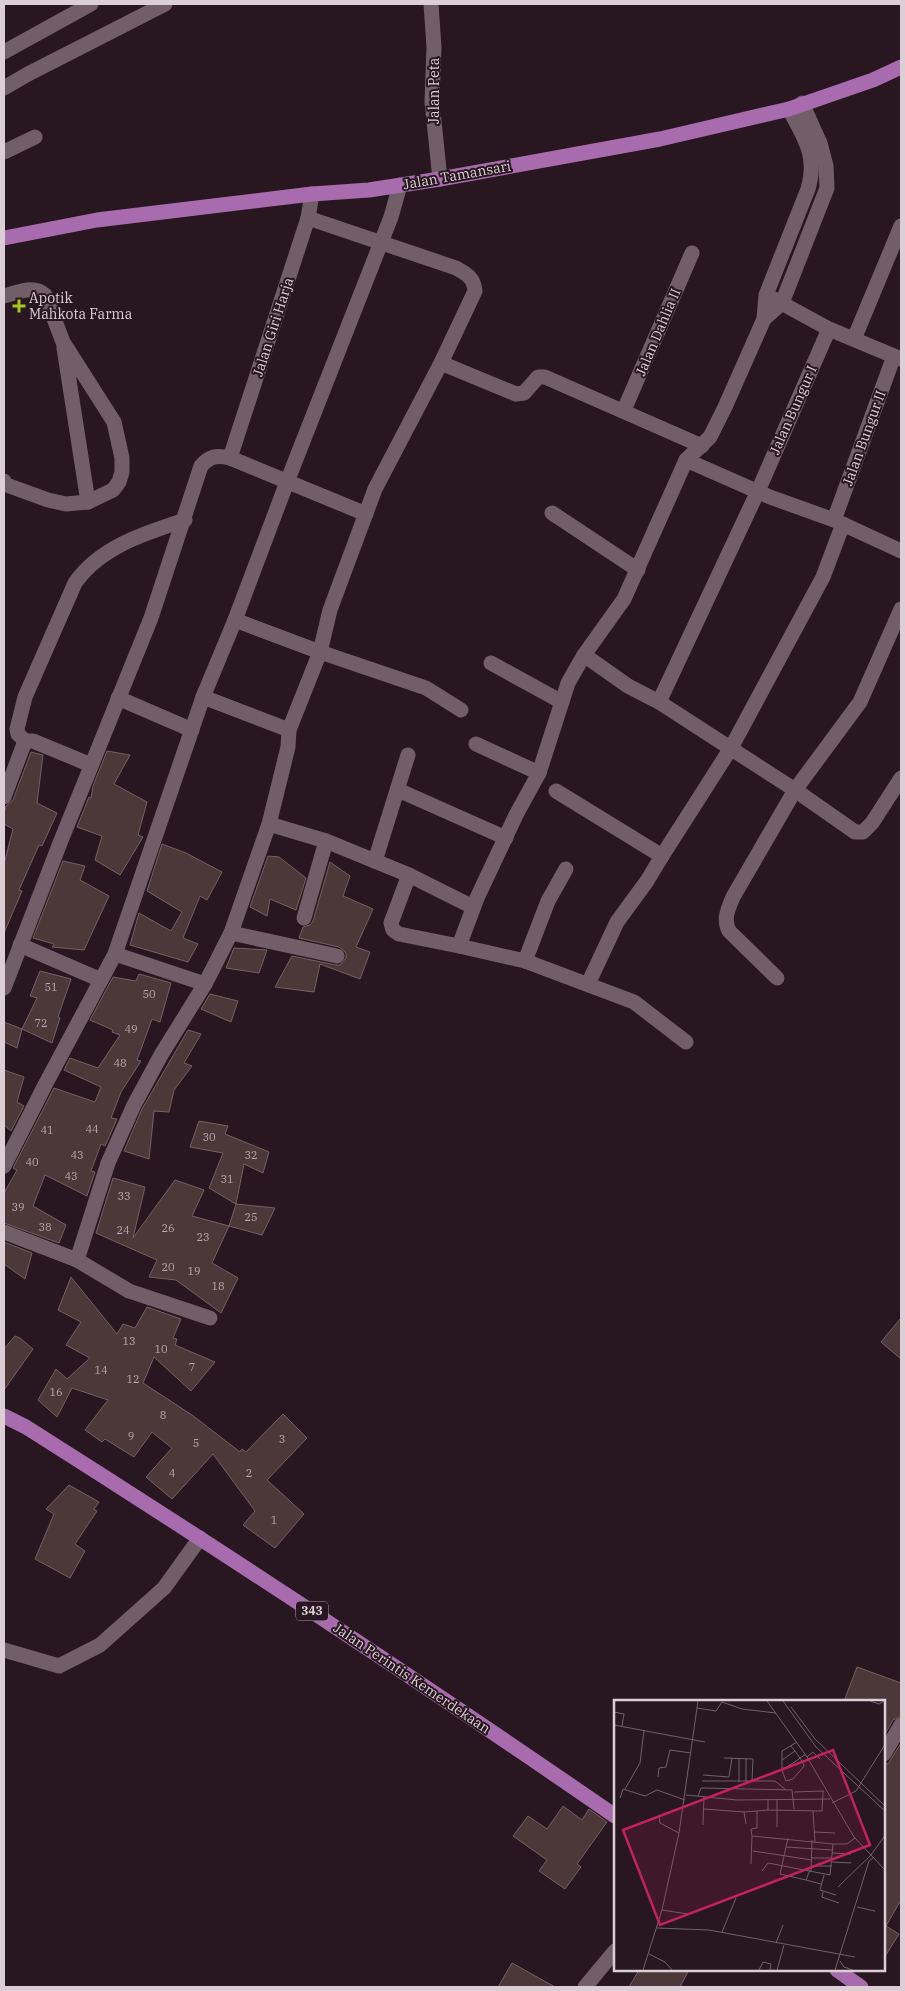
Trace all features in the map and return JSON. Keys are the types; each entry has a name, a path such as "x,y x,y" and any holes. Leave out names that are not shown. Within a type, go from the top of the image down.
{"main road":[{"name":"Jalan Tamansari","path":"4,238 97,220 312,194 369,190 440,179 660,138 796,106 873,80 901,67"},
{"name":"Jalan Perintis Kemerdekaan","path":"4,1416 200,1538 437,1693 614,1815"},
{"path":"838,1971 861,1987"}],"street":[{"path":"4,52 91,4"},
{"path":"4,88 165,4"},
{"name":"Jalan Peta","path":"431,4 434,47 432,102 440,179"},
{"path":"764,319 782,303 824,197 820,176 804,138 796,106"},
{"path":"4,152 36,137"},
{"path":"459,946 473,907 516,815 539,773 568,683 584,655 624,600 686,460 710,438 764,319 766,295 820,176"},
{"path":"4,1166 115,954 203,697 235,620 381,243 395,206 400,185"},
{"name":"Jalan Giri Harja","path":"230,458 308,218 312,194"},
{"path":"78,1260 108,1163 134,1105 161,1055 205,984 231,933 269,824 288,747 289,730 320,652 330,610 375,490 441,363 475,290 474,282 470,276 456,268 308,218"},
{"path":"854,339 901,226"},
{"name":"Jalan Dahlia II","path":"624,410 692,253"},
{"path":"4,296 31,289 40,291 45,295 63,342 114,422 122,458 122,472 119,482 113,490 88,502 66,504 48,500 4,483"},
{"path":"766,295 829,329 898,357"},
{"name":"Jalan Bungur I","path":"659,702 758,491 829,329"},
{"path":"63,342 88,502"},
{"name":"Jalan Bungur II","path":"588,984 617,922 648,881 731,748 823,577 838,522 898,357"},
{"path":"441,363 516,394 524,393 538,377 545,377 624,410 702,446"},
{"path":"5,979 20,946 151,618 185,520 201,466 209,457 230,458 366,514"},
{"path":"686,460 770,497 899,544"},
{"path":"552,513 638,570"},
{"path":"91,765 33,741 25,741 18,734 17,729 26,698 75,583 83,571 96,560 143,533 185,520"},
{"path":"777,978 729,932 726,918 733,897 795,790 860,702 901,609"},
{"path":"235,620 320,652 426,688 461,710"},
{"path":"584,655 628,686 659,702 731,748 855,832 863,832 872,823 901,778"},
{"path":"491,663 562,702"},
{"path":"203,697 289,730"},
{"path":"118,698 192,730"},
{"path":"4,797 8,769 25,741"},
{"path":"476,744 539,773"},
{"path":"375,861 408,755"},
{"path":"398,790 506,838"},
{"path":"556,791 662,856"},
{"path":"269,824 326,841 409,875 473,907"},
{"path":"304,918 326,841"},
{"path":"524,961 548,901 566,869"},
{"path":"409,875 391,923 393,930 399,934 524,961 588,984 634,1002 686,1042"},
{"path":"231,933 337,956"},
{"path":"20,946 101,980"},
{"path":"115,954 205,984"},
{"path":"4,1232 78,1260 129,1291 210,1318"},
{"path":"4,1650 60,1666 100,1645 164,1588 200,1538"},
{"path":"885,1752 901,1725"},
{"path":"585,1987 614,1952"}],"building":[{"path":"107,751 130,755 114,784 147,802 138,835 143,837 120,875 95,860 102,836 77,827 89,797 91,798 93,786"},
{"path":"31,752 43,755 37,803 57,813 42,846 39,845 19,890 22,891 4,933 4,864 13,829 4,824 4,813 6,806 13,800"},
{"path":"162,844 186,853 222,872 207,900 200,896 183,938 198,944 188,962 130,945 139,913 171,931 182,912 147,891"},
{"path":"268,856 279,857 306,878 296,910 270,899 267,916 250,907"},
{"path":"63,861 85,866 80,880 109,896 84,950 52,947 54,944 33,938"},
{"path":"330,862 350,876 343,896 373,909 356,947 370,952 360,979 320,964 314,992 275,987 292,956 336,965 340,965 346,958 346,953 339,947 299,938 303,927 310,925 313,921"},
{"path":"234,948 267,950 259,973 226,968"},
{"path":"40,971 71,979 58,1017 60,1018 52,1043 22,1029 37,998 30,996"},
{"path":"139,974 171,983 160,1022 152,1019 137,1060 141,1061 121,1092 111,1118 117,1119 105,1146 101,1144 91,1171 95,1172 87,1196 45,1175 33,1206 66,1225 59,1243 4,1223 4,1193 17,1170 13,1168 54,1088 95,1102 101,1087 64,1070 70,1058 98,1068 120,1035 90,1020 113,977 136,981"},
{"path":"210,994 238,1001 231,1022 201,1009"},
{"path":"4,1022 22,1029 17,1048 4,1042"},
{"path":"188,1030 201,1034 184,1063 192,1066 174,1090 169,1112 154,1111 149,1159 124,1151 142,1109"},
{"path":"4,1070 24,1077 17,1102 24,1106 11,1131 4,1125"},
{"path":"199,1121 228,1126 225,1134 269,1152 263,1173 244,1164 236,1204 209,1188 223,1153 190,1147"},
{"path":"113,1178 145,1187 133,1238 175,1180 204,1190 192,1216 229,1226 212,1263 238,1278 221,1313 176,1280 149,1277 157,1260 96,1233"},
{"path":"236,1204 275,1208 262,1235 229,1226"},
{"path":"4,1242 32,1253 25,1279 4,1264"},
{"path":"71,1277 117,1334 123,1324 135,1328 147,1307 181,1319 173,1338 177,1339 175,1345 215,1362 191,1391 154,1357 143,1383 192,1415 240,1452 242,1449 246,1452 283,1414 307,1438 267,1480 304,1514 275,1548 243,1525 255,1511 213,1454 172,1499 146,1477 172,1448 152,1432 134,1457 105,1439 102,1442 85,1430 108,1400 72,1388 57,1417 38,1400 56,1369 67,1379 90,1358 66,1345 81,1322 58,1310"},
{"path":"901,1318 901,1359 881,1342"},
{"path":"15,1336 33,1349 4,1390 4,1349"},
{"path":"69,1485 99,1502 94,1509 97,1511 75,1544 85,1551 70,1578 35,1559 54,1514 46,1509"},
{"path":"857,1667 901,1683 901,1716 893,1720 885,1734 885,1700 844,1700"},
{"path":"901,1743 901,1900 886,1926 899,1934 885,1956 885,1763 888,1764"},
{"path":"563,1806 582,1820 589,1809 607,1822 577,1864 581,1867 565,1889 539,1871 547,1860 513,1836 528,1816 547,1829"},
{"path":"512,1963 555,1987 498,1987"},
{"path":"638,1971 688,1971 680,1987 629,1987"}],"place":[{"name":"Apotik Mahkota Farma","path":"19,306"}]}
